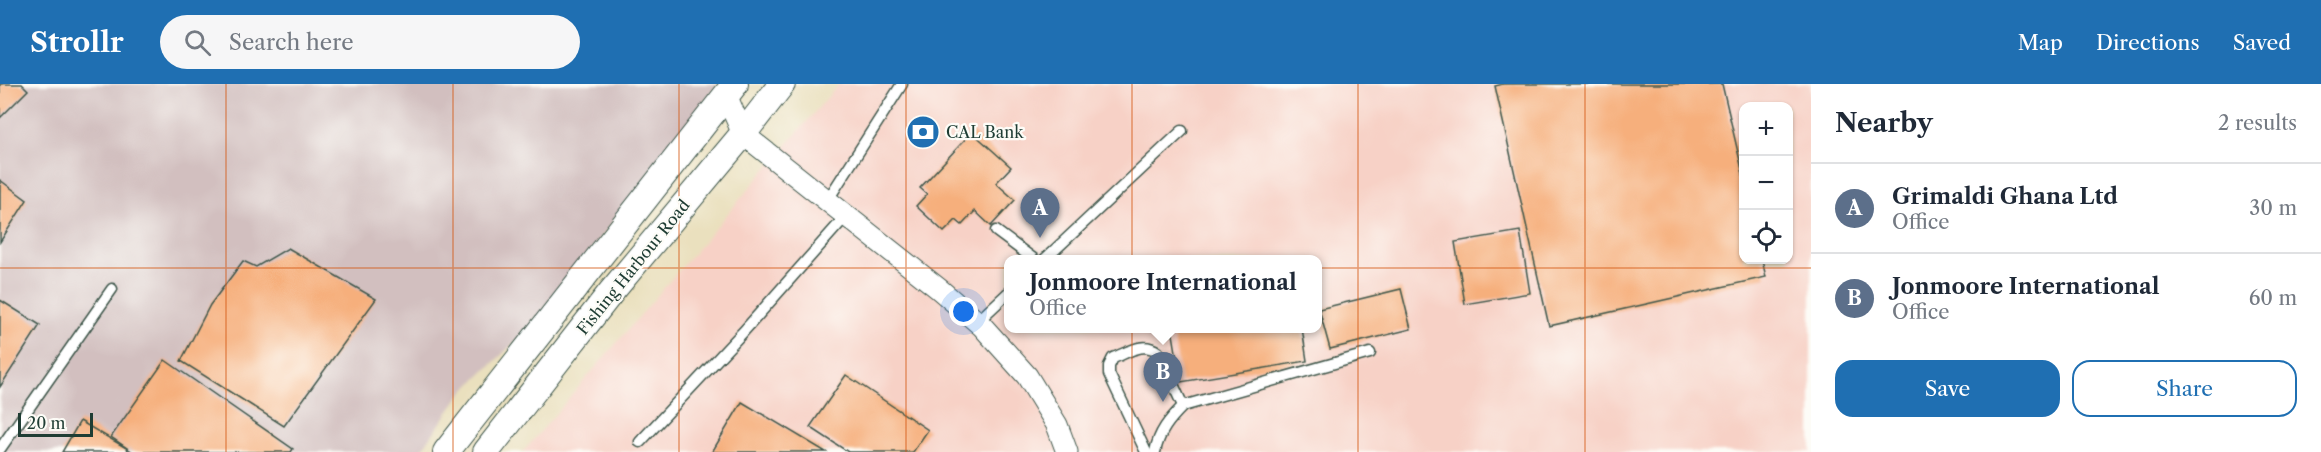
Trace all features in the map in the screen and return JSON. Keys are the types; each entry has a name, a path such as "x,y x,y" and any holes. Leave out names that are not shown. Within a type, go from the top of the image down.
{"street":[{"name":"Fishing Harbour Road","path":"486,452 612,291 782,84"},
{"name":"Fishing Harbour Road","path":"446,452 731,90"},
{"path":"731,90 743,134 939,289 977,322 1027,376 1057,425 1067,452"}],"lane":[{"path":"827,201 902,84"},
{"path":"1049,255 1182,131"},
{"path":"640,442 743,332 846,216"},
{"path":"996,231 1028,255"},
{"path":"0,449 112,290"},
{"path":"977,322 1004,297"},
{"path":"1146,452 1109,374 1109,366 1113,358 1142,347 1150,347 1158,352 1183,406"},
{"path":"1155,452 1157,441 1167,422 1183,406 1370,353"}],"shaded area":[{"path":"0,84 718,84 540,318 461,394 420,452 0,452"},
{"path":"839,84 1811,84 1811,452 523,452"}],"building":[{"path":"0,84 22,84 28,90 0,118"},
{"path":"1503,84 1722,84 1739,157 1739,264 1763,264 1766,277 1549,326 1495,86"},
{"path":"972,132 1011,167 996,183 1015,200 991,226 975,211 962,225 956,220 944,232 916,206 927,194 920,188"},
{"path":"0,180 27,200 0,242"},
{"path":"1520,231 1530,293 1465,304 1455,242"},
{"path":"288,248 376,299 284,426 181,361 210,305 243,261 256,267"},
{"path":"1401,289 1411,329 1330,349 1322,320 1322,308"},
{"path":"0,300 40,325 0,387"},
{"path":"1173,333 1303,333 1307,361 1181,382"},
{"path":"165,360 293,449 291,452 133,452 111,437"},
{"path":"846,375 928,430 913,452 848,452 810,427"},
{"path":"742,402 826,452 712,452"},
{"path":"80,421 128,449 127,452 62,452"}],"place":[{"name":"CAL Bank","path":"923,132"},
{"name":"Grimaldi Ghana Ltd","path":"1040,238"},
{"name":"Jonmoore International","path":"1163,402"}]}
